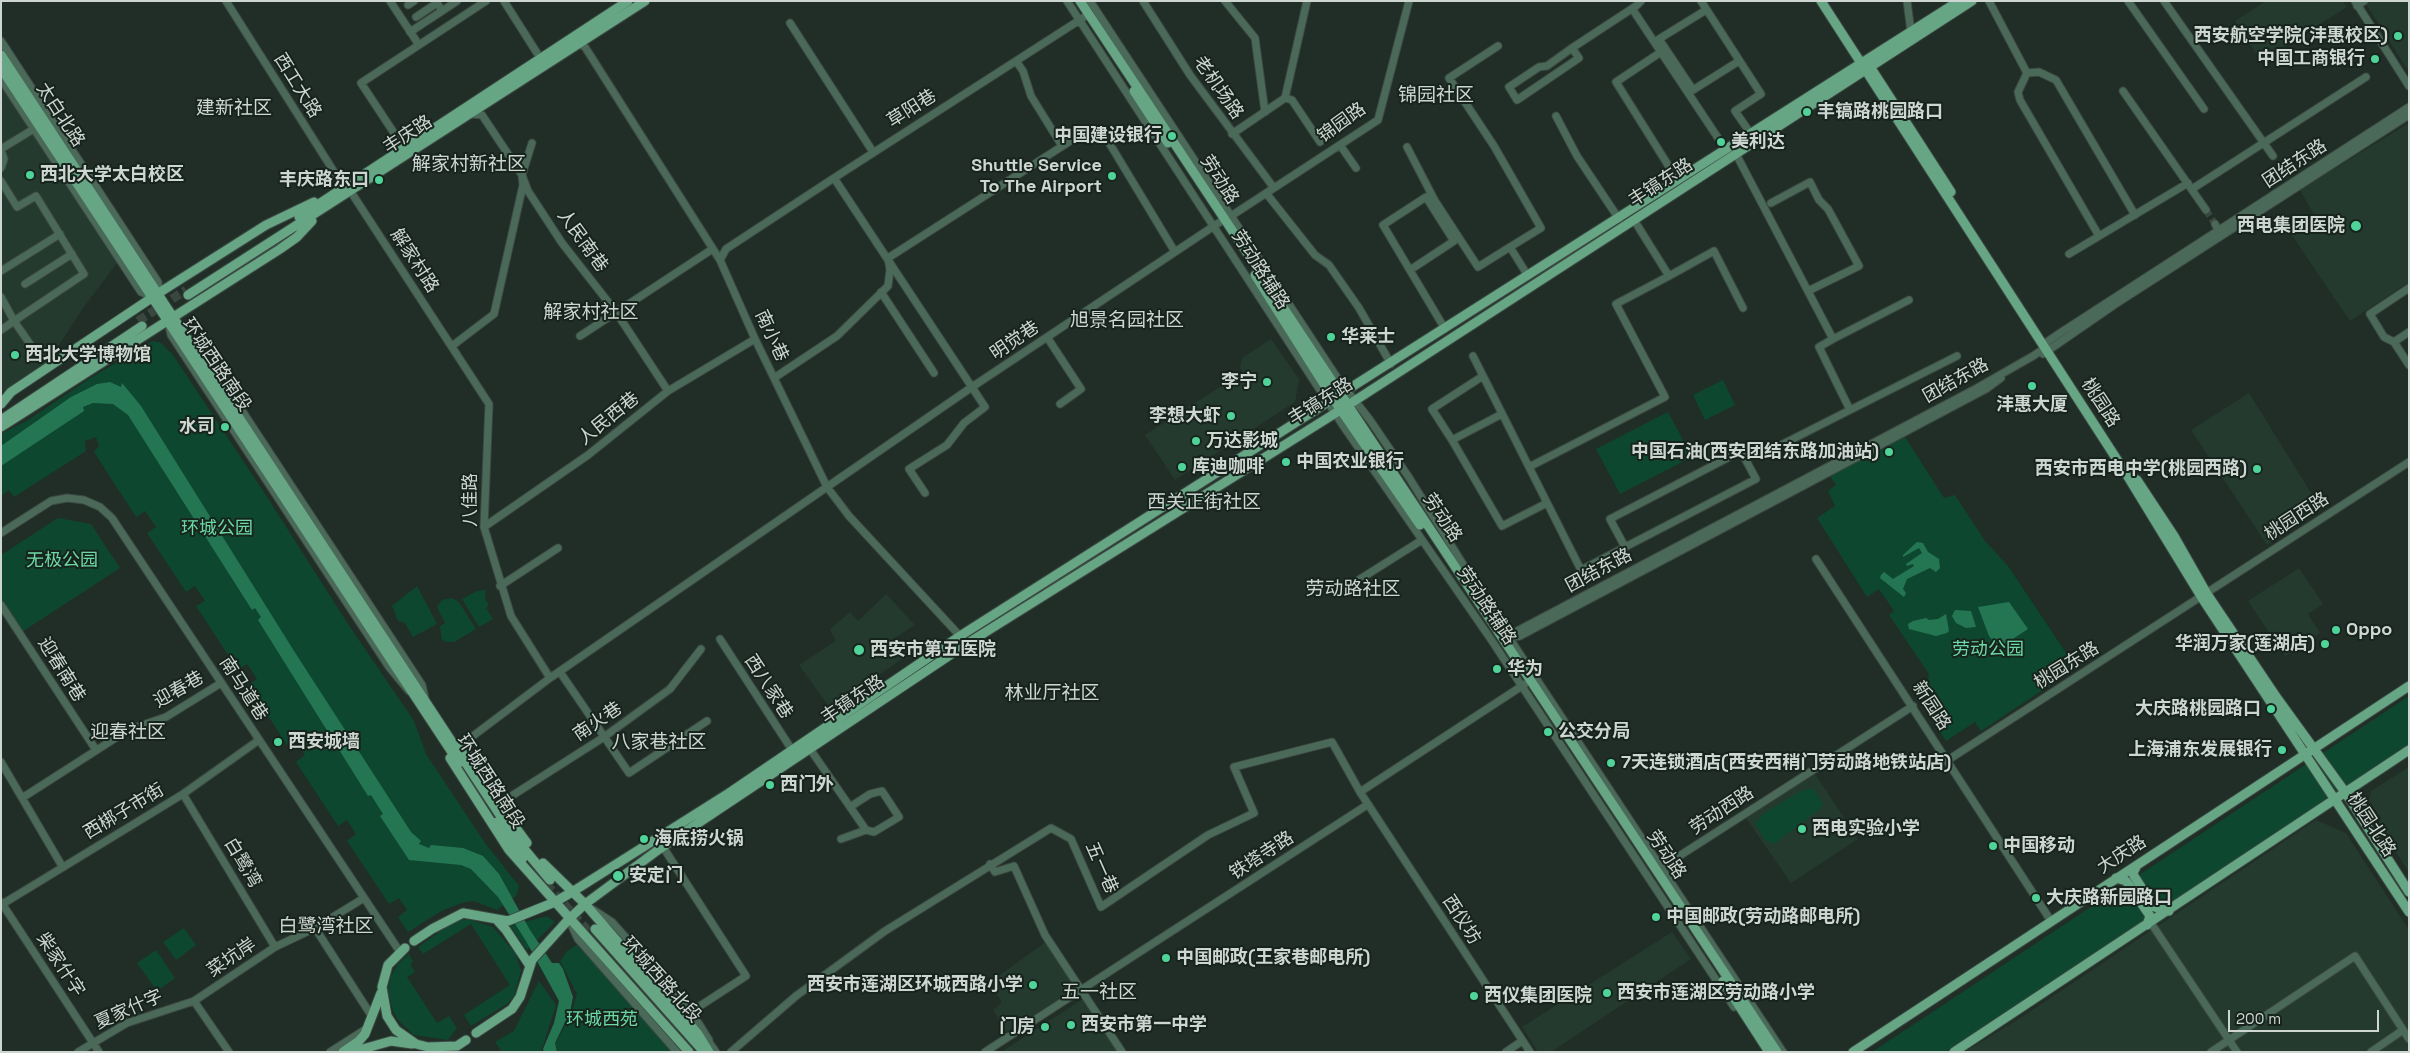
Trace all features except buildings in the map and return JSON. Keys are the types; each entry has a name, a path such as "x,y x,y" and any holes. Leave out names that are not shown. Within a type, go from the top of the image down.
{"main road":[{"name":"丰庆路","path":"628,1 575,41 472,114 344,189 338,200 187,292 344,189 575,41 645,1"},
{"name":"劳动路","path":"1075,1 1502,642 1770,1052"},
{"name":"劳动路","path":"1080,1 1085,18"},
{"path":"1821,1 1866,66"},
{"path":"1828,1 1866,66"},
{"name":"丰镐东路","path":"531,963 547,943 585,904 663,847 968,644 1345,407 1736,154 1866,66 1911,32 1959,1"},
{"name":"丰镐东路","path":"497,920 508,921 554,902 648,846 960,636 1338,398 1751,134 1972,1"},
{"name":"太白北路","path":"1,55 156,295"},
{"name":"桃园路","path":"1866,66 2048,347 2204,596 2309,752"},
{"name":"太白北路","path":"1,68 37,127 156,295"},
{"path":"1,404 11,392 266,224 344,189"},
{"path":"1,427 172,320 297,237 304,226 338,200"},
{"name":"环城西路南段","path":"156,295 229,413 510,842 548,882 515,838 221,389 172,320"},
{"path":"1,413 140,324 1,420"},
{"name":"大庆路","path":"1853,1052 2409,686"},
{"path":"446,743 452,762 498,836 684,1051"},
{"path":"457,748 466,753 499,804 534,851 585,904 698,1034 709,1052"},
{"path":"1954,1052 2409,750"},
{"name":"桃园北路","path":"2309,752 2345,792 2409,892"},
{"name":"桃园北路","path":"2309,752 2335,799 2409,912"},
{"path":"2137,864 2133,873 2134,876 2149,899 2157,909 2169,911"},
{"name":"劳动路","path":"1654,872 1777,1052"},
{"path":"2116,878 2126,881 2150,916 2149,924"},
{"path":"414,941 432,928 463,913 474,914 497,920 531,963 520,997 512,1009 476,1033"},
{"name":"环城西路北段","path":"696,1052 592,931 704,1052"},
{"path":"343,1052 359,1041 368,1027 381,993 388,965 402,950"},
{"path":"381,993 387,1016 396,1030 416,1044 428,1047"},
{"path":"352,1052 391,1041 438,1049 459,1049 466,1040"}],"street":[{"name":"西工大路","path":"226,1 344,189"},
{"path":"390,1 419,45"},
{"path":"400,142 361,83 486,1"},
{"path":"504,1 537,53"},
{"name":"劳动路辅路","path":"1066,1 1085,18 1223,221 1345,407 1422,540 1502,642"},
{"name":"劳动路辅路","path":"1090,1 1223,221"},
{"name":"老机场路","path":"1143,1 1190,75 1274,188"},
{"path":"1225,1 1255,38 1265,112"},
{"path":"1232,134 1286,98 1308,1"},
{"name":"锦园路","path":"1223,221 1378,120 1409,1"},
{"path":"1572,48 1579,58 1517,100 1509,88 1540,66 1547,66 1572,48 1641,1"},
{"path":"1700,1 1761,94 1735,111 1751,134"},
{"path":"1907,1 1911,32"},
{"path":"1989,1 2026,72 2018,92 2020,100 2099,236"},
{"path":"2128,1 2204,110"},
{"path":"2164,1 2273,156"},
{"path":"416,17 437,2 442,11"},
{"path":"410,32 454,2"},
{"path":"2358,3 2409,86"},
{"path":"1706,10 1659,39 1694,90 1739,61"},
{"path":"1636,13 1726,150"},
{"name":"草阳巷","path":"720,260 726,249 872,152 1085,18"},
{"path":"790,23 872,152"},
{"name":"南小巷","path":"575,41 586,47 711,250 720,260 755,339 827,487 849,516 960,636"},
{"path":"1,42 158,282 156,295"},
{"path":"1407,148 1435,201 1478,267 1541,228 1494,146 1449,78 1498,46"},
{"path":"1661,52 1616,82 1678,181"},
{"path":"1016,61 1023,70 1031,96 1062,146"},
{"path":"2026,72 2039,72 2056,80 2135,215"},
{"path":"2068,254 2265,143 2366,77"},
{"path":"1,79 37,127 1,150 4,159 1,168"},
{"path":"2123,91 2206,210"},
{"path":"1286,98 1292,100 1320,142"},
{"name":"团结东路","path":"1502,642 1569,604 1977,388 2048,347 2219,231 2409,107"},
{"name":"人民南巷","path":"472,114 482,115 522,175 528,190 562,243 616,312 668,391"},
{"path":"1556,116 1577,156 1618,219"},
{"path":"2048,347 2409,116"},
{"path":"888,258 1088,129 1102,131 1175,252"},
{"path":"452,346 494,314 523,185 522,175 532,143"},
{"path":"1340,145 1356,168"},
{"path":"1736,154 1833,339"},
{"path":"834,178 985,407 964,423 946,444 910,469 925,493"},
{"path":"1,181 18,207 36,196 84,274 1,330"},
{"path":"1771,203 1810,182 1820,200 1828,209 1859,266 1808,292"},
{"name":"解家村路","path":"344,189 452,346"},
{"path":"1266,193 1315,255 1329,265 1359,308 1391,364"},
{"path":"1410,270 1454,241 1426,197 1384,225 1410,270 1445,329"},
{"path":"1634,220 1669,276"},
{"name":"明觉巷","path":"827,487 972,387 1223,221"},
{"path":"2215,224 2219,231"},
{"path":"1,271 60,234"},
{"path":"1510,247 1528,276"},
{"path":"580,336 711,250"},
{"path":"1529,467 1666,397 1616,304 1714,251 1743,308"},
{"path":"25,284 72,254"},
{"path":"774,378 837,336 888,286 890,270 888,258"},
{"path":"2409,288 2370,314 2384,336 2394,342 2409,365"},
{"path":"881,292 934,373"},
{"path":"1,297 14,321 30,344"},
{"path":"1850,410 1819,347 1909,300"},
{"name":"环城西路南段","path":"172,320 171,335 392,672 413,694"},
{"path":"2394,342 2409,332"},
{"path":"1047,338 1082,389 1060,404"},
{"name":"人民西巷","path":"484,526 588,456 668,391 755,339"},
{"name":"八佳路","path":"452,346 489,404 484,526 500,586 511,616 550,678"},
{"path":"1473,356 1581,570 1756,479 1741,451 1610,519 1625,547"},
{"path":"1779,446 1957,356"},
{"path":"1483,376 1432,409 1502,526 1547,503"},
{"path":"217,405 229,413"},
{"path":"1452,440 1502,414"},
{"name":"桃园西路","path":"2204,596 2409,462"},
{"path":"457,748 550,678 827,487"},
{"name":"南马道巷","path":"1,533 51,501 67,498 84,500 100,507 112,518 364,898 402,950"},
{"path":"1338,593 1422,540"},
{"path":"500,586 558,548"},
{"name":"新园路","path":"1816,559 2051,921"},
{"name":"桃园东路","path":"1948,760 2204,596"},
{"name":"迎春南巷","path":"1,605 96,750"},
{"name":"西八家巷","path":"720,639 792,750"},
{"name":"南火巷","path":"499,804 604,737 670,689 701,649"},
{"path":"560,672 629,773 707,721"},
{"path":"1367,805 1360,792 1528,682"},
{"name":"迎春巷","path":"22,798 128,730 166,717 221,683"},
{"name":"劳动西路","path":"1654,872 1913,706"},
{"name":"西梆子市街","path":"2,904 184,794 259,740"},
{"name":"五一巷","path":"731,1052 796,996 878,936 990,864 1052,828 1071,839 1101,907 1208,835 1254,813 1234,767 1332,742 1360,792"},
{"path":"810,749 866,830"},
{"path":"1,762 62,866"},
{"path":"841,839 866,830 874,832 899,817 882,791 870,794 850,807"},
{"name":"白鹭湾","path":"184,794 275,947"},
{"name":"铁塔寺路","path":"985,1052 1367,805"},
{"name":"西仪坊","path":"1367,805 1530,1052"},
{"path":"663,847 746,976 693,1013 683,1017"},
{"path":"990,864 995,872 1014,866 1045,936 1076,984 1082,989 1122,1052"},
{"path":"1654,872 1764,1052"},
{"path":"1654,872 1783,1052"},
{"name":"菜坑岸","path":"194,1001 275,947 315,928 364,898"},
{"name":"柴家什字","path":"2,904 99,1052"},
{"path":"585,904 612,922 693,1013 716,1052"},
{"path":"2149,924 2236,1052"},
{"path":"315,928 371,1015"},
{"path":"2211,1052 2355,956 2409,1039"},
{"path":"194,1001 229,1052"},
{"name":"夏家什字","path":"78,1052 127,1023 185,1002 194,1001"},
{"path":"693,1013 698,1034 709,1040"},
{"path":"330,1052 368,1027"},
{"path":"2371,1052 2403,1030"},
{"path":"1506,1052 1522,1041"}],"shaded area":[{"path":"2266,1 2343,1 2347,7 2261,61 2235,21"},
{"name":"西安航空学院(沣惠校区)","path":"2364,1 2409,1 2409,72"},
{"name":"西北大学太白校区","path":"1,87 117,263 83,308 48,362 1,393"},
{"name":"西电集团医院","path":"2409,123 2409,282 2350,321 2291,234 2316,218 2300,190"},
{"path":"1271,339 1299,379 1295,402 1175,480 1145,435 1243,372 1240,368 1242,358"},
{"path":"110,382 121,387 122,383 141,406 294,651 411,832 421,841 419,844 429,848 431,845 463,848 483,856 499,874 530,930 552,963 559,963 573,997 570,1012 555,1043 557,1052 544,1052 543,1049 554,1023 559,1001 526,941 498,897 471,869 461,865 409,860 380,816 383,814 371,795 368,796 258,620 261,617 255,608 252,610 128,415 113,404 93,403 83,407 84,411 1,466 1,446 71,397 97,384"},
{"name":"西安市西电中学(桃园西路)","path":"2249,393 2321,509 2267,545 2191,430"},
{"path":"1917,542 1923,543 1928,552 1939,559 1940,568 1936,572 1930,568 1907,579 1903,589 1906,593 1904,597 1880,578 1884,572 1893,579 1914,566 1913,564 1907,566 1906,564 1922,553 1919,548 1903,557 1903,555"},
{"path":"2299,568 2323,604 2308,614 2320,633 2285,656 2248,601"},
{"name":"西安市第五医院","path":"886,594 915,625 890,641 902,659 830,708 799,665 836,641 830,629 850,612 858,621"},
{"path":"2009,602 2028,629 1999,648 1989,636 1978,607"},
{"path":"1955,610 1971,611 1976,627 1966,628 1956,623 1952,616"},
{"path":"1946,614 1949,631 1947,633 1936,636 1909,629 1908,624 1913,621 1926,618 1929,620 1938,619"},
{"path":"2409,767 2409,872 2378,825 2381,818 2369,801 2371,791"},
{"name":"西电实验小学","path":"1815,774 1858,839 1791,883 1746,818"},
{"path":"2316,820 2346,833 2409,930 2409,1052 1965,1052 2022,1017"},
{"name":"西安市莲湖区劳动路小学","path":"1672,932 1691,959 1551,1052 1538,1052 1522,1027"},
{"name":"西安市莲湖区环城西路小学","path":"1047,941 1076,988 1006,1032 993,1010 1002,1002 989,983"},
{"name":"西安市第一中学","path":"1083,999 1118,1052 1001,1052"}],"green space":[{"name":"环城公园","path":"153,341 161,343 173,355 348,624 414,721 426,754 485,843 519,886 516,896 497,910 474,901 465,902 443,910 408,932 398,917 407,910 399,898 389,904 347,841 356,834 347,820 338,826 296,762 305,755 296,740 287,745 248,685 257,679 247,664 238,670 196,606 205,601 195,586 186,592 147,533 156,527 145,511 136,517 94,452 99,446 96,437 85,441 86,451 14,497 9,490 1,496 1,434 28,420 89,379"},
{"path":"1723,380 1735,405 1705,420 1693,395"},
{"path":"1668,412 1692,457 1620,494 1596,449"},
{"name":"劳动公园","path":"1903,434 1944,498 1955,495 1985,541 2008,566 2076,668 1981,731 1975,722 1946,741 1918,697 1925,692 1929,674 1889,615 1894,611 1879,589 1867,597 1817,518 1835,506 1828,491 1836,485 1830,476"},
{"name":"无极公园","path":"58,518 91,524 120,568 22,632 1,600 1,555"},
{"path":"417,586 437,624 413,637 405,623 398,621 392,606"},
{"path":"486,590 485,599 489,605 486,608 493,619 479,627 462,599 477,591"},
{"path":"452,598 459,602 476,629 454,642 447,642 442,640 440,626 445,623 437,607 442,600"},
{"path":"2409,696 2409,746 1945,1052 1872,1052"},
{"path":"1813,788 1823,804 1819,810 1774,844 1765,840 1755,823 1764,813 1801,791"},
{"path":"547,916 555,922 527,950 510,926"},
{"path":"467,919 493,927 515,953 521,970 514,996 507,1004 471,1026 464,1015 510,985 471,924 423,954 418,947 455,921"},
{"path":"184,928 196,945 176,960 163,942"},
{"name":"环城西苑","path":"577,945 674,1052 558,1052 555,1044 571,1014 577,994 560,961 568,950"},
{"path":"156,950 175,978 157,991 137,963"},
{"path":"409,954 413,962 410,964 415,972 407,977 437,1023 449,1016 457,1028 448,1040 414,1035 398,1020 393,1011 388,990 391,976 398,964"},
{"path":"539,981 556,1005 541,1052 502,1052 495,1042 514,1031"}],"tunnel":[{"path":"2206,210 2215,224"},
{"path":"138,321 186,290"},
{"path":"546,884 590,933"}],"place":[{"name":"西安航空学院(沣惠校区)","path":"2398,36"},
{"name":"中国工商银行","path":"2375,59"},
{"name":"丰镐路桃园路口","path":"1807,112"},
{"name":"中国建设银行","path":"1172,136"},
{"name":"美利达","path":"1721,142"},
{"name":"西北大学太白校区","path":"30,175"},
{"name":"Shuttle Service To The Airport","path":"1112,176"},
{"name":"丰庆路东口","path":"379,180"},
{"name":"西电集团医院","path":"2356,226"},
{"name":"华莱士","path":"1331,337"},
{"name":"西北大学博物馆","path":"15,355"},
{"name":"李宁","path":"1267,382"},
{"name":"沣惠大厦","path":"2032,386"},
{"name":"李想大虾","path":"1231,416"},
{"name":"水司","path":"225,427"},
{"name":"万达影城","path":"1196,441"},
{"name":"中国石油(西安团结东路加油站)","path":"1889,452"},
{"name":"中国农业银行","path":"1286,462"},
{"name":"库迪咖啡","path":"1182,467"},
{"name":"西安市西电中学(桃园西路)","path":"2257,469"},
{"name":"Oppo","path":"2336,630"},
{"name":"华润万家(莲湖店)","path":"2325,644"},
{"name":"西安市第五医院","path":"859,650"},
{"name":"华为","path":"1497,669"},
{"name":"大庆路桃园路口","path":"2271,709"},
{"name":"公交分局","path":"1548,732"},
{"name":"西安城墙","path":"278,742"},
{"name":"上海浦东发展银行","path":"2282,750"},
{"name":"7天连锁酒店(西安西稍门劳动路地铁站店)","path":"1611,763"},
{"name":"西门外","path":"770,785"},
{"name":"西电实验小学","path":"1802,829"},
{"name":"海底捞火锅","path":"644,839"},
{"name":"中国移动","path":"1993,846"},
{"name":"安定门","path":"618,876"},
{"name":"大庆路新园路口","path":"2036,898"},
{"name":"中国邮政(劳动路邮电所)","path":"1656,917"},
{"name":"中国邮政(王家巷邮电所)","path":"1166,958"},
{"name":"西安市莲湖区环城西路小学","path":"1033,985"},
{"name":"西安市莲湖区劳动路小学","path":"1607,993"},
{"name":"西仪集团医院","path":"1474,996"},
{"name":"西安市第一中学","path":"1071,1025"},
{"name":"门房","path":"1045,1027"}],"district":[{"name":"锦园社区","path":"1436,96"},
{"name":"建新社区","path":"234,109"},
{"name":"解家村新社区","path":"469,165"},
{"name":"解家村社区","path":"591,313"},
{"name":"旭景名园社区","path":"1127,321"},
{"name":"西关正街社区","path":"1204,503"},
{"name":"劳动路社区","path":"1353,590"},
{"name":"林业厅社区","path":"1052,694"},
{"name":"迎春社区","path":"128,733"},
{"name":"八家巷社区","path":"659,743"},
{"name":"白鹭湾社区","path":"326,927"},
{"name":"五一社区","path":"1099,993"}]}
